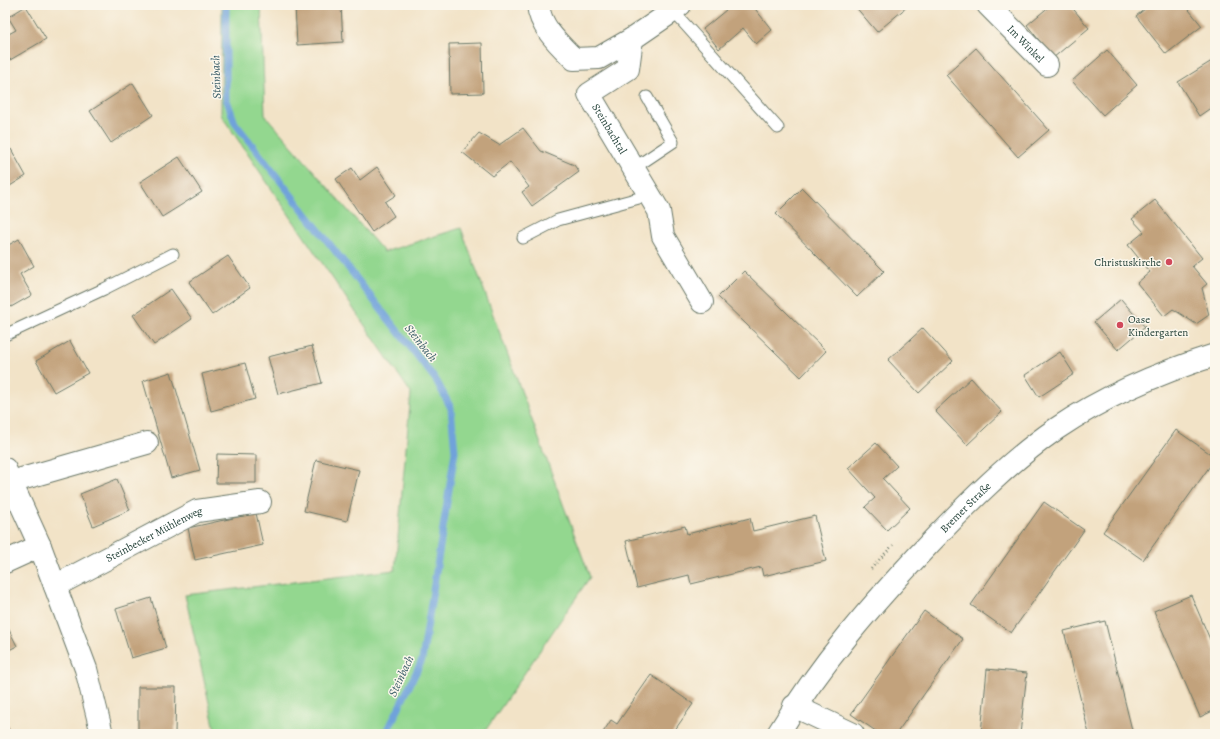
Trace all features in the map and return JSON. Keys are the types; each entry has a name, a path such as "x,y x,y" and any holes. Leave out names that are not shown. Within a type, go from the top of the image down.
{"street":[{"path":"538,5 539,13 554,40 574,59 599,58 632,39 676,8"},
{"name":"Im Winkel","path":"988,5 1047,66"},
{"name":"Steinbachtal","path":"632,39 628,69 589,94 659,211 662,236 702,302"},
{"name":"Bremer Straße","path":"778,734 794,706 824,665 895,580 956,516 1012,464 1056,429 1105,400 1160,376 1215,355"},
{"path":"102,734 86,669 40,546 8,475 147,443"},
{"name":"Steinbecker Mühlenweg","path":"55,586 197,511 260,502"},
{"path":"5,562 40,546"},
{"path":"794,706 852,734"}],"lane":[{"path":"676,8 778,128"},
{"path":"634,168 673,142 647,97"},
{"path":"523,238 558,220 650,195"},
{"path":"5,335 104,289 173,254"}],"green space":[{"path":"222,5 261,5 265,115 384,252 461,228 590,577 483,734 216,734 185,595 395,570 411,393 221,115"}],"building":[{"path":"295,5 341,5 343,42 297,45"},
{"path":"732,5 752,5 772,30 756,44 743,28 719,49 703,29"},
{"path":"854,5 907,5 908,6 877,32"},
{"path":"1051,5 1070,5 1089,28 1053,58 1027,25"},
{"path":"1150,5 1185,5 1202,26 1166,54 1136,16"},
{"path":"26,6 46,39 10,60 5,53 5,36 16,30 8,17"},
{"path":"482,43 483,93 450,94 449,44"},
{"path":"976,48 1049,130 1018,157 946,75"},
{"path":"1107,50 1137,85 1103,115 1072,81"},
{"path":"1215,59 1215,105 1199,116 1178,82"},
{"path":"133,83 153,115 111,143 90,111"},
{"path":"523,128 541,151 574,165 579,172 532,206 522,192 529,187 510,162 492,176 462,152 479,133 499,145"},
{"path":"11,149 26,176 5,189 5,152"},
{"path":"179,157 202,192 162,217 140,182"},
{"path":"377,167 396,195 385,202 394,216 372,232 336,179 352,168 360,180"},
{"path":"802,188 884,271 857,297 776,214"},
{"name":"Christuskirche","path":"1155,200 1202,258 1192,266 1207,284 1202,288 1209,315 1196,324 1173,309 1164,316 1137,283 1150,272 1128,245 1144,232 1132,219"},
{"path":"19,239 34,266 20,274 32,295 11,307 5,296 5,247"},
{"path":"228,256 250,288 212,315 189,282"},
{"path":"744,271 826,351 801,377 718,297"},
{"path":"171,289 192,319 154,345 133,315"},
{"path":"1121,299 1145,327 1118,350 1094,322"},
{"path":"923,328 953,361 919,393 888,360"},
{"path":"70,341 88,373 54,392 36,361"},
{"path":"312,346 322,383 278,394 268,357"},
{"path":"1060,352 1074,374 1039,397 1025,375"},
{"path":"245,363 255,399 211,411 202,374"},
{"path":"171,372 200,470 171,478 143,381"},
{"path":"971,378 1002,412 967,445 935,411"},
{"path":"1176,430 1215,457 1215,459 1143,560 1103,532"},
{"path":"876,443 897,466 883,479 910,508 887,530 865,507 875,498 848,468"},
{"path":"217,454 256,455 256,483 216,483"},
{"path":"316,460 359,470 347,521 304,511"},
{"path":"117,479 130,510 93,526 80,494"},
{"path":"1044,502 1084,530 1011,633 971,605"},
{"path":"256,513 263,545 195,560 188,528"},
{"path":"815,516 826,561 763,576 761,567 691,584 689,575 637,588 626,541 685,526 687,534 750,518 753,531"},
{"path":"1191,595 1215,651 1215,710 1200,717 1154,611"},
{"path":"151,598 166,648 131,658 116,609"},
{"path":"924,611 963,639 896,734 880,734 851,714"},
{"path":"1105,621 1133,734 1089,734 1064,631"},
{"path":"5,622 17,646 5,652"},
{"path":"987,669 1027,673 1020,734 981,734"},
{"path":"651,675 693,704 672,734 602,734 611,720 617,724"},
{"path":"138,687 176,687 175,734 138,734"},
{"path":"5,722 11,734 5,734"}],"waterway":[{"name":"Steinbach","path":"226,5 226,98 235,123 436,380 451,408 455,452 422,660 386,734"}],"place":[{"name":"Christuskirche","path":"1169,262"},
{"name":"Oase Kindergarten","path":"1120,325"}]}
